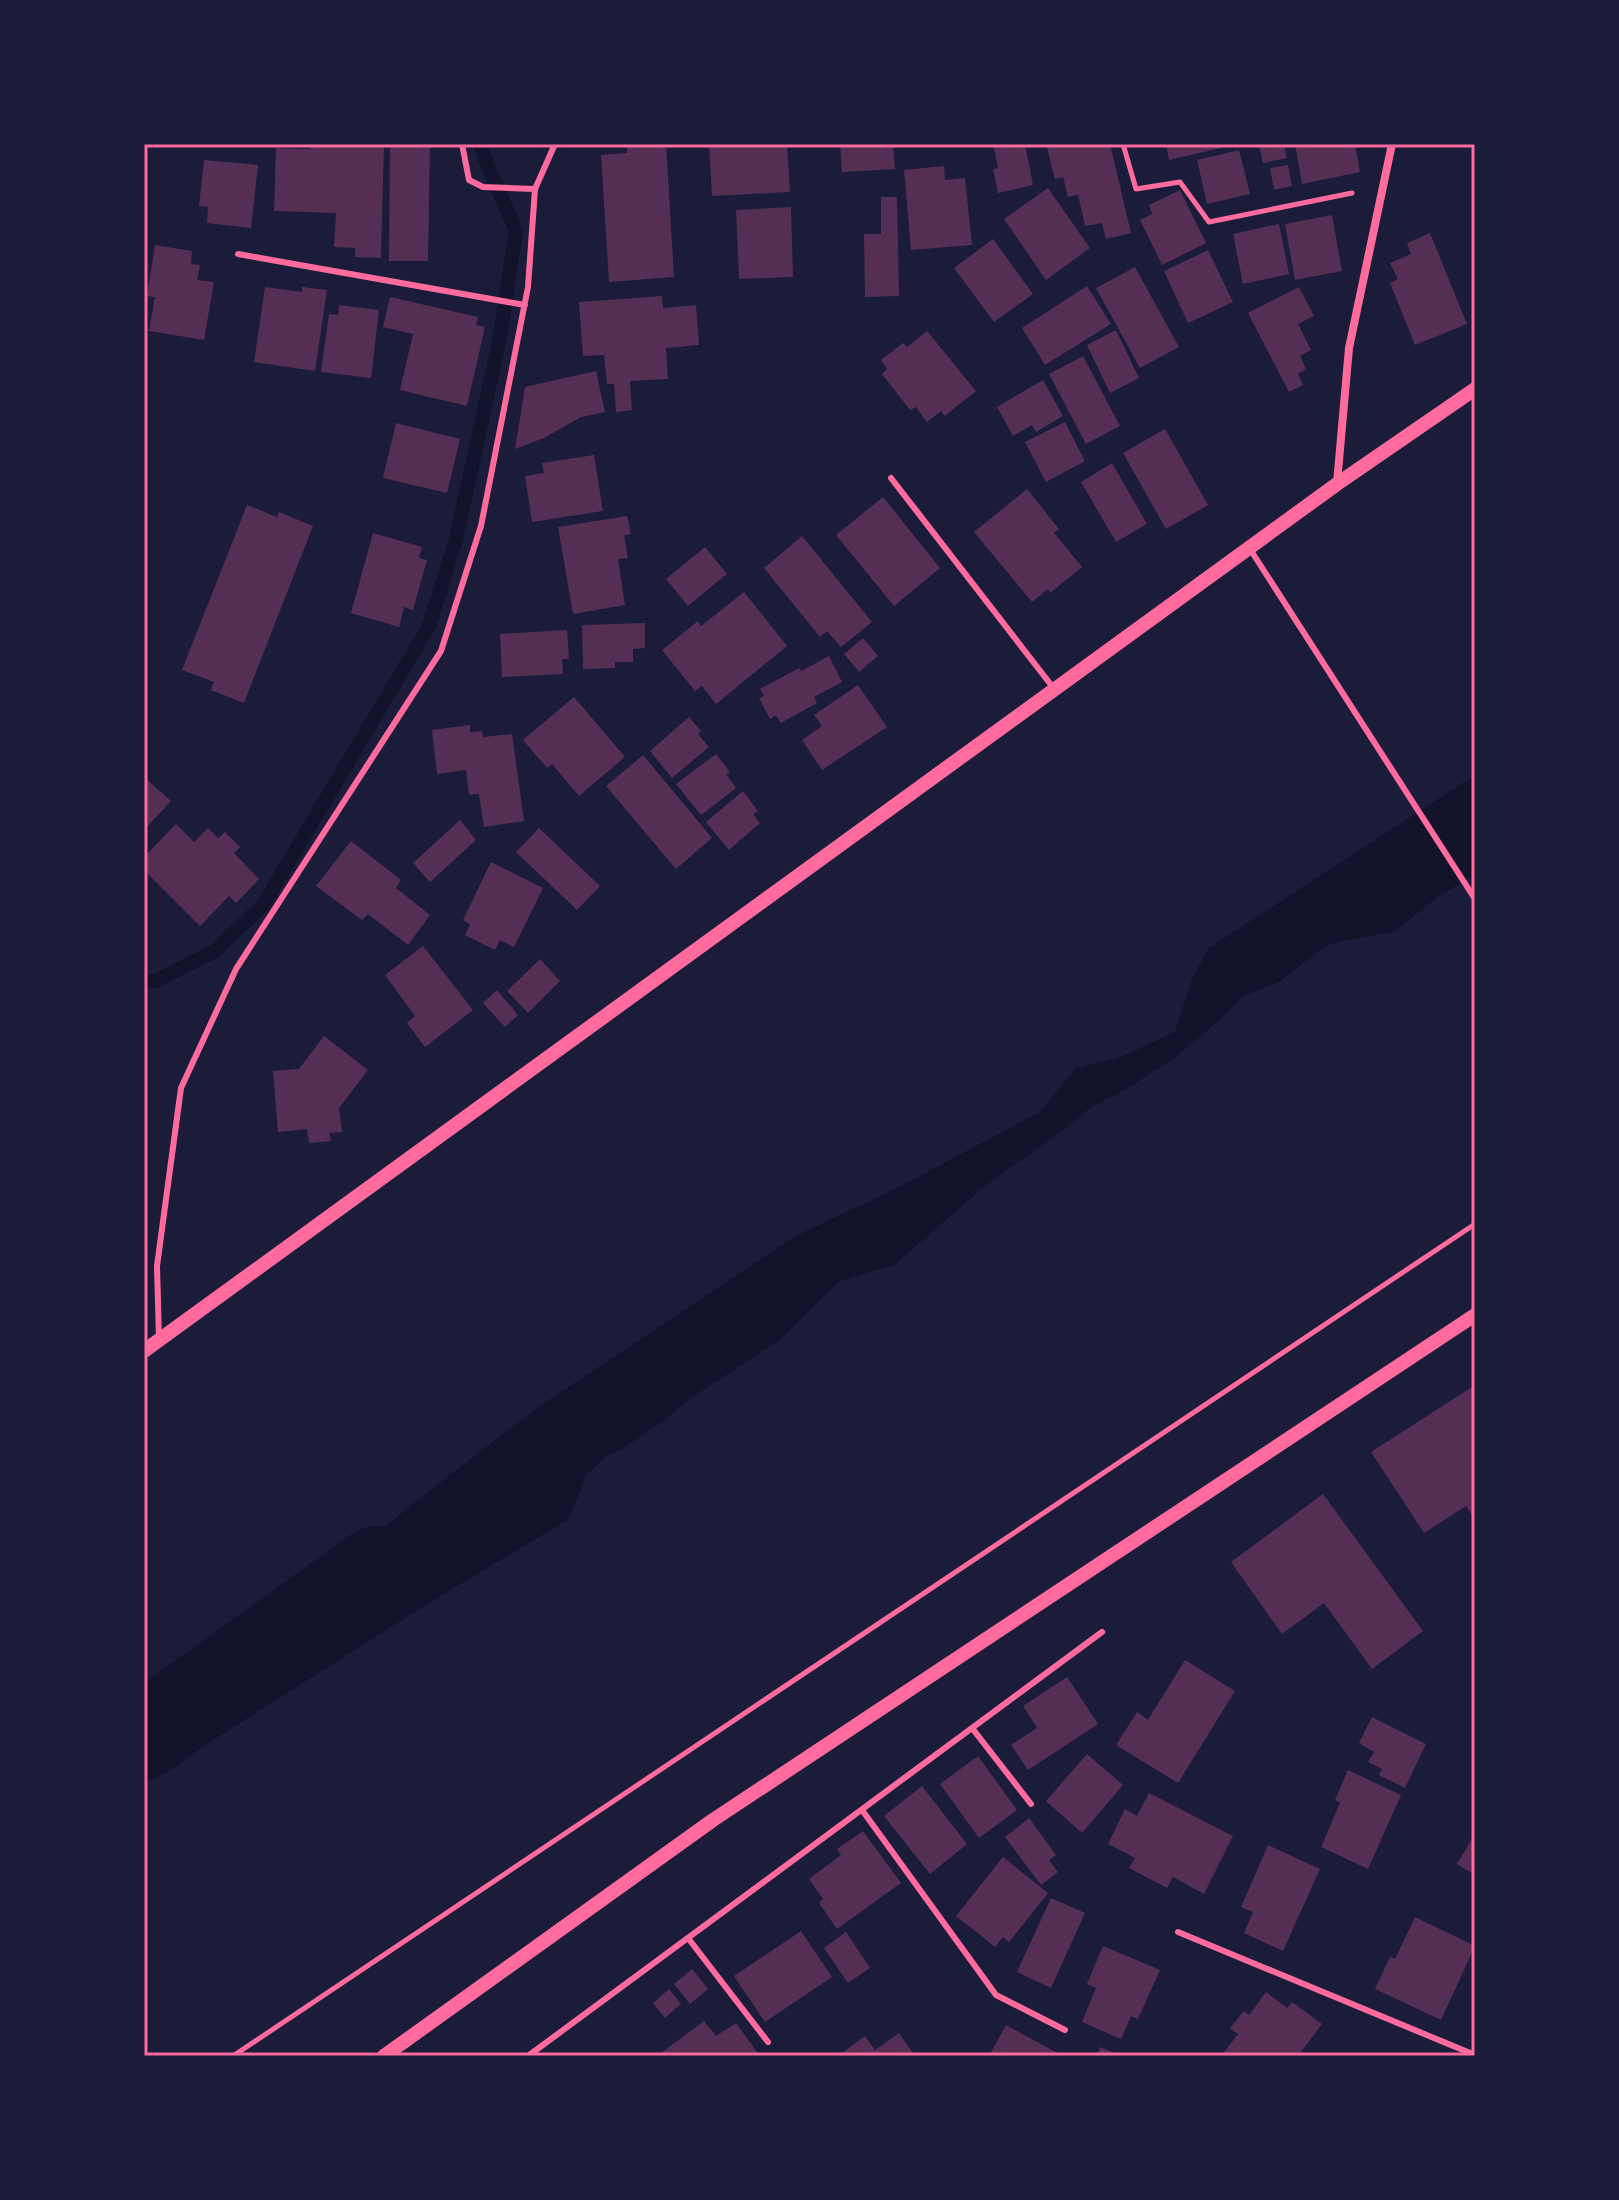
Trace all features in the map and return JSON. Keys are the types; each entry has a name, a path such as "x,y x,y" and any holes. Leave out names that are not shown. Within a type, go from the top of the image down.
{"street":[{"path":"1337,484 1349,348 1392,144"},
{"path":"144,1351 1337,484 1475,389"},
{"path":"384,2056 713,1820 1475,1315"}],"lane":[{"path":"462,144 469,180 483,187 535,189"},
{"path":"159,1339 157,1266 181,1088 236,969 441,651 481,526 521,305 535,189 555,144"},
{"path":"238,254 521,305"},
{"path":"891,478 1055,690"},
{"path":"1250,549 1475,899"},
{"path":"528,2056 1102,1632"},
{"path":"972,1728 1031,1804"},
{"path":"862,1810 996,1995 1065,2030"},
{"path":"1178,1932 1475,2055"},
{"path":"688,1938 768,2042"}],"path":[{"path":"1123,144 1136,189 1180,182 1209,222 1383,186"},
{"path":"233,2056 1475,1224"}],"shaded area":[{"path":"1475,775 1475,874 1438,897 1393,932 1325,946 1279,982 1242,997 1174,1058 1125,1090 1091,1107 986,1185 894,1265 840,1281 778,1341 606,1457 586,1475 569,1519 432,1601 144,1784 144,1739 194,1728 218,1710 278,1648 286,1620 344,1561 421,1497 540,1406 796,1236 901,1186 1040,1112 1076,1068 1121,1057 1175,1032 1192,979 1209,948"}],"building":[{"path":"311,144 384,144 381,258 355,257 355,248 334,247 336,213 274,211 276,148 310,149"},
{"path":"390,144 430,144 428,261 389,261"},
{"path":"666,144 674,277 609,282 601,155 627,153 627,147"},
{"path":"709,144 787,144 790,192 712,196"},
{"path":"840,144 893,144 895,169 842,172"},
{"path":"993,144 1025,144 1033,185 998,193 993,169 998,168"},
{"path":"1046,144 1110,144 1131,233 1106,239 1102,223 1085,226 1078,195 1068,197 1063,177 1055,179"},
{"path":"1166,144 1234,144 1234,145 1169,160"},
{"path":"1284,144 1287,158 1263,163 1259,145"},
{"path":"1295,144 1355,144 1360,172 1302,184"},
{"path":"1239,150 1250,194 1207,204 1197,160"},
{"path":"204,160 258,165 251,228 207,223 208,207 199,206"},
{"path":"1288,165 1292,186 1274,190 1270,168"},
{"path":"944,166 945,180 965,178 972,245 911,250 904,170"},
{"path":"1048,188 1090,248 1046,280 1004,219"},
{"path":"1180,190 1206,243 1162,265 1140,220 1152,214 1149,205"},
{"path":"881,197 897,197 899,296 865,297 864,234 881,234"},
{"path":"791,207 793,277 739,279 736,210"},
{"path":"1332,215 1342,271 1295,280 1285,224"},
{"path":"1279,224 1289,274 1243,284 1233,234"},
{"path":"1430,233 1467,324 1415,345 1390,283 1398,279 1390,263 1411,254 1407,243"},
{"path":"993,239 1033,294 994,322 954,268"},
{"path":"155,245 192,251 191,264 200,265 197,280 214,282 204,340 149,331 155,297 147,296"},
{"path":"1208,250 1233,302 1188,323 1164,271"},
{"path":"1135,267 1179,347 1140,368 1096,288"},
{"path":"1087,286 1111,324 1045,365 1022,328"},
{"path":"265,287 302,292 302,287 327,290 315,371 254,362"},
{"path":"1299,287 1314,316 1298,324 1311,350 1300,356 1306,369 1298,374 1303,385 1289,392 1248,313"},
{"path":"662,296 663,308 696,305 699,345 666,348 668,379 630,381 632,410 616,412 614,384 607,384 604,355 583,356 579,302"},
{"path":"390,297 478,317 476,325 485,327 467,406 400,390 413,334 383,327"},
{"path":"339,305 379,310 371,378 321,372 329,314 338,315"},
{"path":"1116,330 1139,378 1110,393 1087,345"},
{"path":"927,331 976,391 945,416 941,411 927,422 916,407 910,410 882,374 887,369 881,360 903,343 907,347"},
{"path":"1083,356 1120,426 1086,444 1049,374"},
{"path":"596,371 605,412 581,417 544,438 515,449 525,387"},
{"path":"1043,380 1063,416 1036,432 1032,425 1013,436 997,407"},
{"path":"1065,422 1085,461 1046,482 1025,442"},
{"path":"396,423 460,439 447,493 383,478"},
{"path":"1165,429 1208,505 1166,529 1123,453"},
{"path":"594,455 603,511 532,522 525,476 544,473 542,463"},
{"path":"1112,463 1147,524 1116,542 1081,482"},
{"path":"1027,489 1059,529 1054,533 1082,567 1050,593 1048,589 1032,602 974,532"},
{"path":"883,497 940,568 894,606 836,535"},
{"path":"247,505 277,517 279,512 313,526 244,703 211,690 214,682 182,670"},
{"path":"627,516 631,534 624,535 628,558 618,559 625,605 573,614 558,527"},
{"path":"373,533 422,547 419,558 427,560 413,610 404,607 399,627 351,613"},
{"path":"802,536 872,622 841,647 827,631 820,637 764,568"},
{"path":"705,547 727,574 688,606 666,579"},
{"path":"744,592 787,646 716,704 702,686 695,691 662,650 698,621 701,626"},
{"path":"645,623 645,648 633,649 633,662 615,662 615,668 583,669 582,625"},
{"path":"567,630 569,659 562,659 563,674 502,677 500,634"},
{"path":"863,638 878,656 859,672 844,654"},
{"path":"829,656 842,682 814,697 817,703 781,723 776,715 770,719 759,698 764,696 760,689"},
{"path":"858,685 887,727 822,770 802,740 822,726 814,715"},
{"path":"574,697 625,757 579,796 552,764 547,768 523,740"},
{"path":"689,717 709,747 672,778 650,751"},
{"path":"470,725 470,732 482,731 483,737 512,734 524,821 484,827 479,794 469,795 466,770 437,774 432,730"},
{"path":"716,754 730,772 726,774 736,788 701,815 676,784"},
{"path":"643,755 712,838 676,869 606,786"},
{"path":"144,777 171,801 144,830"},
{"path":"743,791 758,811 753,814 760,823 729,850 706,822"},
{"path":"460,820 476,840 430,882 413,863"},
{"path":"176,824 194,842 208,828 218,838 225,832 240,847 234,853 259,879 236,903 229,896 200,926 144,870 144,857"},
{"path":"539,828 600,886 577,910 516,852"},
{"path":"351,841 401,880 396,888 430,915 408,945 368,914 362,920 316,886"},
{"path":"491,862 543,888 514,947 500,940 495,950 465,935 470,924 463,920"},
{"path":"423,946 473,1010 425,1047 407,1023 415,1016 385,975"},
{"path":"540,959 560,981 528,1013 507,991"},
{"path":"497,990 518,1015 505,1027 483,1003"},
{"path":"324,1036 368,1070 339,1108 342,1132 329,1133 331,1141 309,1143 307,1129 278,1132 273,1071 299,1069"},
{"path":"1475,1385 1475,1513 1472,1515 1466,1506 1424,1533 1371,1452"},
{"path":"1323,1494 1423,1631 1372,1669 1324,1603 1282,1634 1231,1562"},
{"path":"1185,1660 1235,1691 1178,1783 1116,1745 1137,1712 1148,1720"},
{"path":"1067,1677 1098,1724 1028,1770 1011,1745 1037,1728 1023,1706"},
{"path":"1372,1717 1426,1744 1405,1788 1379,1775 1382,1769 1368,1762 1374,1752 1359,1743"},
{"path":"1087,1754 1123,1785 1082,1833 1046,1801"},
{"path":"978,1756 1017,1810 979,1838 940,1784"},
{"path":"1348,1770 1401,1795 1368,1869 1321,1847 1340,1803 1335,1800"},
{"path":"922,1786 967,1844 930,1874 884,1816"},
{"path":"1149,1793 1233,1836 1204,1894 1173,1877 1167,1888 1129,1868 1135,1858 1108,1844 1125,1809 1137,1816"},
{"path":"1029,1818 1056,1855 1049,1860 1058,1872 1041,1885 1005,1837"},
{"path":"863,1831 901,1883 837,1929 819,1903 823,1899 809,1879 841,1855 837,1849"},
{"path":"1475,1834 1475,1875 1457,1864"},
{"path":"1268,1845 1320,1869 1283,1951 1244,1933 1253,1912 1241,1907"},
{"path":"1003,1857 1048,1893 1009,1942 1003,1937 995,1947 956,1916"},
{"path":"1051,1898 1085,1913 1051,1988 1017,1972"},
{"path":"1415,1917 1475,1946 1441,2020 1375,1989 1390,1957 1395,1959"},
{"path":"801,1931 832,1977 765,2022 734,1976"},
{"path":"846,1932 870,1968 848,1983 824,1948"},
{"path":"1103,1946 1160,1970 1138,2019 1131,2016 1121,2039 1082,2022 1096,1988 1087,1984"},
{"path":"692,1969 708,1989 690,2004 674,1984"},
{"path":"669,1989 681,2004 665,2018 653,2003"},
{"path":"1266,1992 1287,2008 1292,2002 1322,2024 1298,2056 1221,2056 1238,2034 1230,2028 1244,2011 1249,2015"},
{"path":"704,2021 716,2036 736,2023 760,2056 657,2056"},
{"path":"1006,2025 1063,2056 989,2056"},
{"path":"899,2033 915,2056 838,2056 865,2036 875,2050"},
{"path":"1100,2047 1123,2056 1097,2056"}],"waterway":[{"path":"144,982 156,981 215,951 263,905 429,626 456,539 499,342 516,231 481,144"},
{"path":"144,1736 377,1569"}]}
